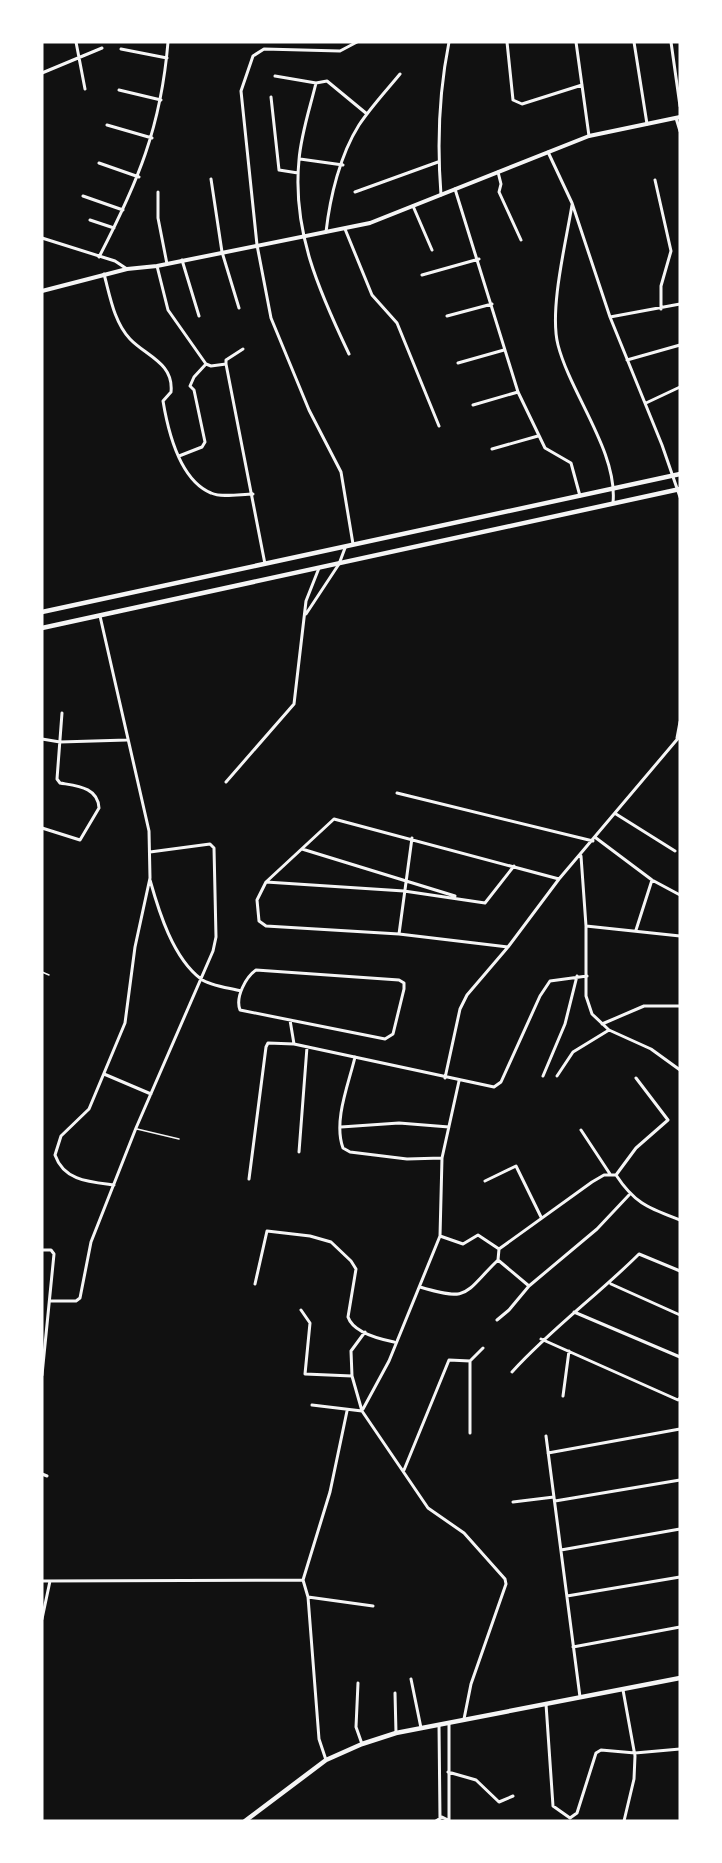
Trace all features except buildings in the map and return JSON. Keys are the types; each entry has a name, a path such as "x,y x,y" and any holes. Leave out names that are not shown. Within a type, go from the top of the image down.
{"main road":[{"path":"42,612 680,474"},
{"path":"42,628 679,489"},
{"path":"247,1820 326,1760 362,1744 396,1733 680,1678"}],"street":[{"path":"76,42 85,89"},
{"path":"99,257 139,177 152,138 168,42"},
{"path":"353,546 341,472 309,410 275,330 257,245 241,91 253,56 264,49 340,51 357,42"},
{"path":"441,195 438,162 440,102 449,42"},
{"path":"507,42 513,100 522,105 582,85"},
{"path":"576,42 589,136"},
{"path":"634,42 646,124"},
{"path":"671,42 680,106"},
{"path":"42,73 102,48"},
{"path":"121,49 167,58"},
{"path":"326,232 332,197 358,126 400,74"},
{"path":"275,76 316,83 327,81 367,114"},
{"path":"316,83 299,159 302,236 312,273 349,354"},
{"path":"118,90 160,100"},
{"path":"271,97 279,170 299,173"},
{"path":"42,291 127,269 157,266 370,223 589,136 678,117 680,132"},
{"path":"107,125 152,138"},
{"path":"548,152 572,203 610,317 646,403 680,497"},
{"path":"299,159 343,165"},
{"path":"355,192 438,162"},
{"path":"99,164 139,177"},
{"path":"498,172 501,184 499,192 521,240"},
{"path":"211,179 222,252 239,308"},
{"path":"656,180 671,251 661,286 661,309"},
{"path":"455,189 479,259 518,392 538,436 549,452 571,464 580,496"},
{"path":"158,192 158,218 167,264"},
{"path":"83,196 123,210"},
{"path":"572,203 557,298 558,344 578,397 604,451 614,488 613,503"},
{"path":"413,206 432,250"},
{"path":"90,220 114,228"},
{"path":"345,229 372,295 397,323 439,426"},
{"path":"42,238 115,261 127,269"},
{"path":"422,275 479,259"},
{"path":"182,260 199,316"},
{"path":"157,266 168,310 206,364 211,366 226,364"},
{"path":"104,274 111,304 130,339 154,356 169,376 171,392 163,401 169,431 178,456 191,476 211,493 253,494"},
{"path":"447,316 492,304"},
{"path":"610,317 680,304"},
{"path":"627,360 680,345"},
{"path":"243,349 226,360 226,364 265,565"},
{"path":"458,363 504,350"},
{"path":"178,456 202,447 205,442 194,390 190,386 194,377 206,364"},
{"path":"646,403 680,387"},
{"path":"473,405 518,392"},
{"path":"492,449 538,436"},
{"path":"305,615 339,564 345,548"},
{"path":"226,782 294,704 306,601 319,568"},
{"path":"100,615 149,831 150,878 135,947 125,1023 88,1112 61,1137 55,1155 57,1163 73,1177 114,1185"},
{"path":"42,828 80,840 99,808 97,796 91,791 58,782 62,713"},
{"path":"445,1078 464,1000 508,947 559,879 679,737 680,722"},
{"path":"42,739 60,742 127,740"},
{"path":"397,793 595,839 652,880 680,895"},
{"path":"616,814 675,851"},
{"path":"508,947 399,933 262,925 256,900 266,882 330,821 339,820 559,879"},
{"path":"399,933 412,838"},
{"path":"50,1302 76,1301 80,1298 91,1242 136,1128 202,980 216,937 214,848 210,844 150,852"},
{"path":"302,849 463,899"},
{"path":"581,855 586,926 586,996 592,1014 601,1025 651,1049 680,1070"},
{"path":"266,882 404,891 486,903 513,866"},
{"path":"150,878 157,905 185,962 202,980 241,991"},
{"path":"636,930 652,880"},
{"path":"586,926 680,936"},
{"path":"256,970 399,980 404,983 390,1038 240,1010 238,1005 241,991 256,970"},
{"path":"543,1076 565,1024 577,976"},
{"path":"249,1179 268,1043 294,1044 445,1078 481,1085 498,1085 549,981 557,978 586,976"},
{"path":"601,1025 644,1006 660,1004 680,1006"},
{"path":"290,1020 294,1044"},
{"path":"557,1077 573,1052 609,1030"},
{"path":"299,1152 307,1047"},
{"path":"355,1057 341,1127 343,1148 350,1152 407,1159 442,1158"},
{"path":"104,1074 151,1094"},
{"path":"616,1175 636,1148 668,1120 636,1078"},
{"path":"362,1411 388,1362 394,1342 420,1287 440,1236 442,1158 459,1080"},
{"path":"341,1127 399,1123 449,1127"},
{"path":"581,1130 610,1174"},
{"path":"485,1181 516,1166 541,1217"},
{"path":"420,1287 457,1296 464,1294 498,1260 499,1250 541,1217 592,1182 610,1174 616,1175 629,1195 655,1211 680,1220"},
{"path":"497,1320 510,1310 529,1286 597,1229 629,1195"},
{"path":"255,1284 267,1231 310,1236 331,1242 354,1265 348,1317 353,1325 365,1332 394,1342"},
{"path":"440,1236 463,1244 478,1235 499,1250"},
{"path":"42,1250 53,1252 42,1372"},
{"path":"512,1371 573,1311 611,1284 639,1254 680,1271"},
{"path":"498,1260 529,1286"},
{"path":"611,1284 680,1315"},
{"path":"301,1310 310,1323 305,1374 352,1376"},
{"path":"573,1311 680,1357"},
{"path":"365,1332 351,1350 352,1376 362,1411 428,1508 464,1533 505,1579 506,1584 471,1684 464,1721"},
{"path":"542,1340 679,1399"},
{"path":"470,1433 470,1361 483,1348"},
{"path":"563,1396 568,1351"},
{"path":"404,1470 449,1360 470,1361"},
{"path":"312,1405 362,1411"},
{"path":"326,1760 319,1739 308,1597 303,1580 330,1491 347,1411"},
{"path":"548,1453 680,1429"},
{"path":"546,1436 580,1698"},
{"path":"42,1474 47,1476"},
{"path":"513,1502 554,1499 680,1480"},
{"path":"561,1550 680,1529"},
{"path":"567,1596 680,1577"},
{"path":"42,1581 303,1580"},
{"path":"42,1617 50,1581"},
{"path":"308,1597 373,1606"},
{"path":"573,1647 680,1627"},
{"path":"411,1679 421,1728"},
{"path":"358,1683 356,1727 362,1744"},
{"path":"623,1690 635,1754 634,1779 624,1821"},
{"path":"395,1693 396,1733"},
{"path":"546,1704 553,1806 570,1818 577,1813 596,1753 601,1750 635,1754 680,1749"},
{"path":"436,1821 440,1818 449,1820 448,1723"},
{"path":"439,1725 440,1818"},
{"path":"448,1772 476,1780 499,1803 513,1796"}],"lane":[{"path":"42,972 50,975"},
{"path":"136,1128 179,1139"}]}
